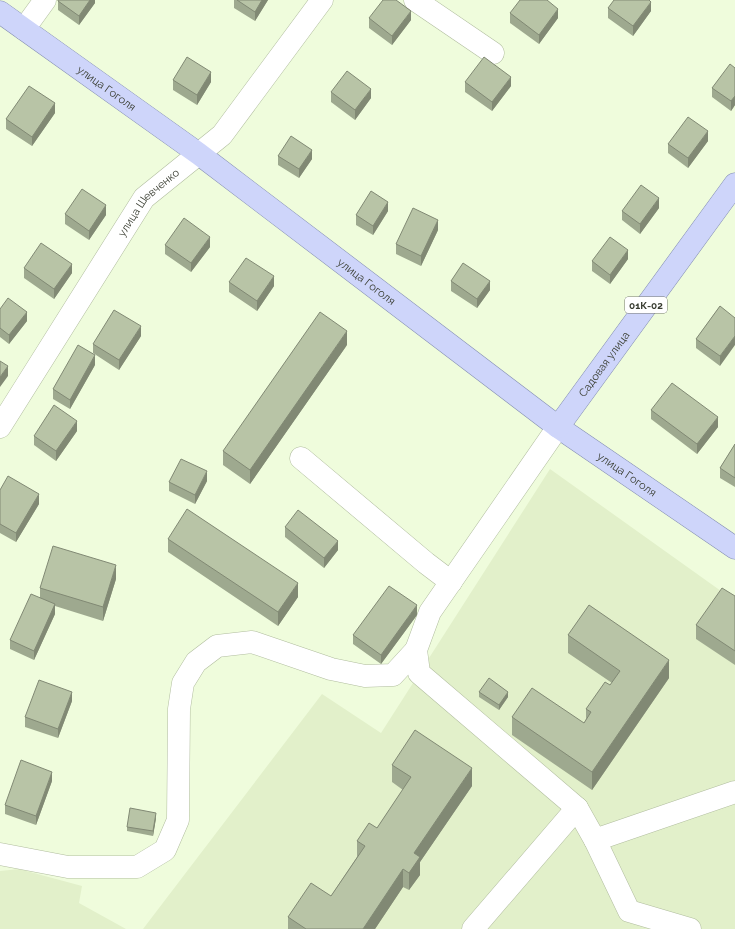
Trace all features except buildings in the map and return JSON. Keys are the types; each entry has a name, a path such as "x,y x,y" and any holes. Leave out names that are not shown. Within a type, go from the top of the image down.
{"main road":[{"name":"улица Гоголя","path":"0,12 199,154 558,426 735,548"},
{"name":"Садовая улица","path":"558,426 735,184"}],"street":[{"path":"24,29 45,0"},
{"name":"улица Шевченко","path":"0,427 144,198 222,135 322,0"},
{"path":"415,0 493,53"},
{"path":"0,854 68,867 137,867 165,850 178,820 179,709 183,683 196,662 217,646 252,642 331,668 365,676 393,675 416,650 430,612 558,426"},
{"path":"301,458 426,563 451,582"},
{"path":"416,650 419,673 577,808 595,840 629,911 690,929"},
{"path":"595,840 735,792"},
{"path":"473,929 577,808"}],"shaded area":[{"path":"550,469 735,601 735,929 143,929 322,694 381,733"},
{"path":"19,869 82,886 79,903 126,929 0,929 0,871"}]}
